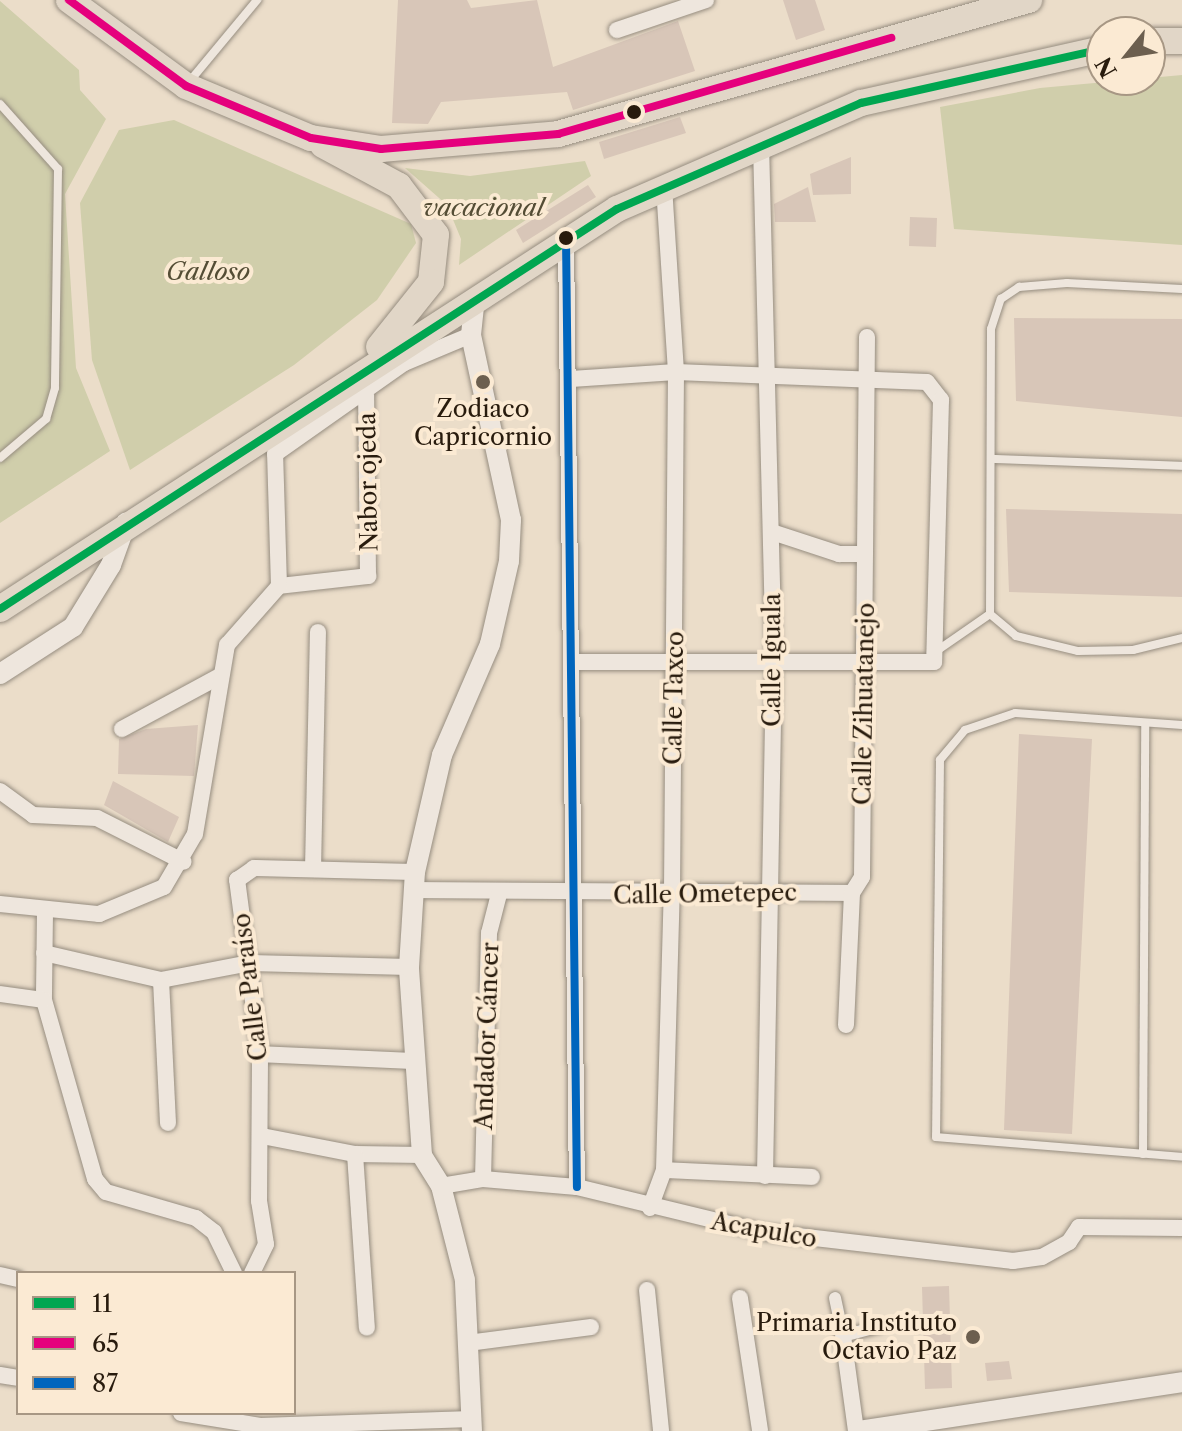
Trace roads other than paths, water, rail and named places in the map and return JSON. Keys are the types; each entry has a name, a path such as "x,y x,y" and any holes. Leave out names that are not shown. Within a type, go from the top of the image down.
{"highway":[{"path":"311,138 430,149 558,134 1029,0"},
{"path":"75,2 186,86 311,138 399,186 436,235 431,282 362,383"},
{"path":"0,609 126,522 362,383 475,298 566,238 664,186 861,103 1086,53"}],"street":[{"path":"617,30 706,0"},
{"name":"Calle Iguala","path":"761,144 774,665 767,893 765,1176"},
{"name":"Calle Taxco","path":"650,1208 664,1170 672,892 676,372 664,186"},
{"path":"566,238 575,662 572,896 577,1187"},
{"path":"193,1415 260,1426 357,1428 472,1425 465,1280 441,1186 422,1155 409,967 415,881 442,755 490,644 509,561 511,520 471,335 475,298"},
{"path":"0,904 45,912 99,914 134,904 164,887 184,862 215,747 220,676 227,645 279,586 275,454 362,383 471,335"},
{"name":"Calle Zihuatanejo","path":"846,1025 852,893 862,877 866,662 863,380 867,337"},
{"path":"571,379 676,372 769,374 927,382 938,390 936,656 774,665 675,661 575,662"},
{"name":"Nabor ojeda","path":"279,586 368,576 362,383"},
{"path":"0,674 73,627 111,565 126,522"},
{"path":"772,532 839,554 865,554"},
{"path":"313,869 318,632"},
{"path":"122,729 220,676"},
{"path":"0,791 33,815 97,818 184,862"},
{"name":"Calle Paraíso","path":"253,1271 266,1244 259,1201 262,1136 260,1054 237,880 242,871 313,869 415,881"},
{"name":"Calle Ometepec","path":"415,881 499,894 852,893"},
{"name":"Andador Cáncer","path":"483,1179 489,933 499,894"},
{"path":"45,912 44,1000 95,1179 106,1192 196,1218 214,1232 233,1271"},
{"path":"44,953 161,980 250,963 409,967"},
{"path":"161,980 168,1123"},
{"path":"0,994 44,1000"},
{"path":"260,1054 416,1061"},
{"path":"262,1136 355,1154 422,1155"},
{"path":"355,1154 367,1328"},
{"path":"664,1170 812,1177"},
{"name":"Acapulco","path":"441,1186 483,1179 577,1187 650,1208 821,1241 1013,1261 1042,1257 1069,1242 1079,1227 1182,1228"},
{"path":"647,1290 661,1431"},
{"path":"740,1298 760,1431"},
{"path":"835,1298 858,1431 949,1424 1182,1382"},
{"path":"843,1336 880,1326"},
{"path":"468,1343 591,1327"}],"lane":[{"path":"186,86 257,0"},
{"path":"0,104 58,169 55,388 46,419 0,458"},
{"path":"990,614 993,459 991,329 1001,299 1019,287 1067,283 1182,289"},
{"path":"993,459 1182,466"},
{"path":"936,656 990,614"},
{"path":"990,614 1016,636 1078,651 1133,650 1182,638"},
{"path":"1182,725 1015,713 965,730 940,760 936,1137 1182,1157"},
{"path":"1143,1154 1145,724"}],"place":[{"name":"Zodiaco Capricornio","path":"483,382"},
{"name":"Primaria Instituto Octavio Paz","path":"973,1337"}],"park label":[{"name":"vacacional","path":"484,208"},
{"name":"Galloso","path":"208,272"}]}
